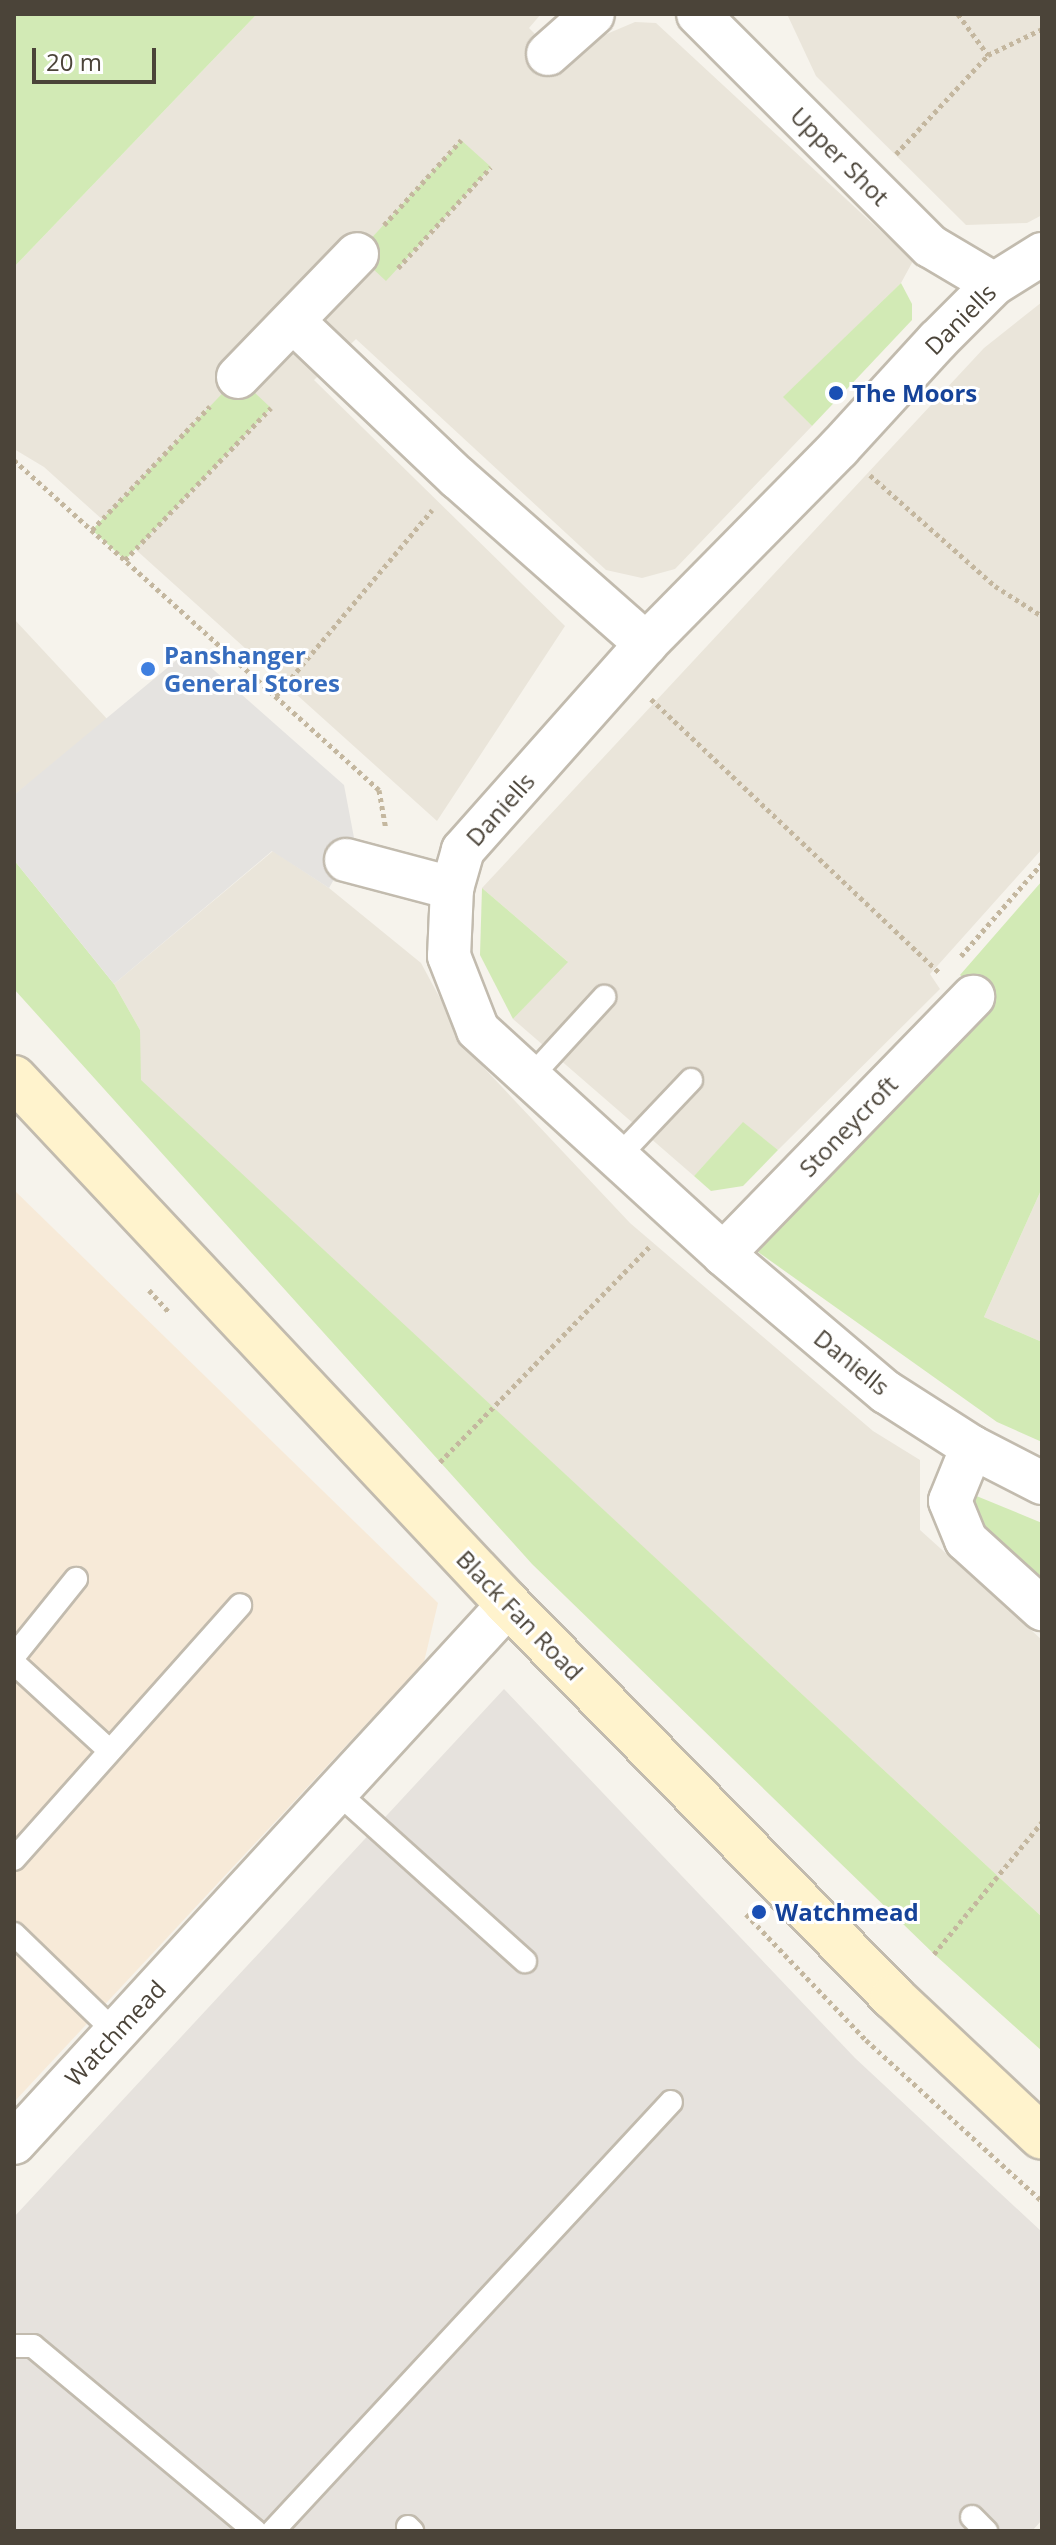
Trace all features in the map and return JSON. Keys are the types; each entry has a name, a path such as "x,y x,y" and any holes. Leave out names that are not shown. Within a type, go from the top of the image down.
{"main road":[{"name":"Black Fan Road","path":"14,1078 509,1604 893,1997 1042,2137"}],"street":[{"path":"548,54 593,14"},
{"name":"Upper Shot","path":"698,14 930,246 994,284"},
{"path":"238,377 295,323 357,254"},
{"name":"Daniells","path":"1042,254 994,284 635,659 463,850 452,888 449,956 478,1030 528,1080 679,1216 886,1392 972,1447 1042,1483"},
{"path":"295,323 458,478 635,659"},
{"path":"346,860 394,877 452,888"},
{"name":"Stoneycroft","path":"723,1254 973,997"},
{"path":"972,1447 950,1501 966,1540 1042,1609"},
{"name":"Watchmead","path":"14,2143 509,1604"}],"lane":[{"path":"528,1080 604,997"},
{"path":"616,1159 691,1080"},
{"path":"14,1656 76,1579"},
{"path":"14,1859 240,1605"},
{"path":"14,1663 110,1751"},
{"path":"337,1792 525,1961"},
{"path":"14,1934 116,2033"},
{"path":"273,2531 671,2102"},
{"path":"14,2346 33,2346 255,2531"}],"path":[{"path":"958,14 988,55"},
{"path":"868,184 988,55 1042,29"},
{"path":"461,140 357,254 386,281 491,167"},
{"path":"92,530 238,377 271,408 125,560"},
{"path":"839,448 995,586 1042,616"},
{"path":"14,460 379,790 394,877"},
{"path":"276,696 458,478"},
{"path":"635,659 944,976 1042,863"},
{"path":"440,1462 679,1216"},
{"path":"934,1954 1042,1822"}],"shaded area":[{"path":"257,14 541,14 529,28 568,67 602,36 635,22 656,23 913,261 901,283 784,397 812,426 675,569 642,578 606,570 356,339 314,380 565,626 437,821 44,467 14,449 14,267"},
{"path":"787,14 1042,14 1042,215 1027,223 966,225 816,76"},
{"path":"1042,302 1042,849 930,974 940,989 778,1150 743,1123 694,1176 513,1019 567,961 482,888 984,348"},
{"path":"14,619 109,721 14,795"},
{"path":"190,649 344,785 355,843 329,888 272,851 114,984 14,860 14,795"},
{"path":"273,851 329,888 421,963 469,1052 630,1223 873,1431 920,1460 920,1530 1042,1640 1042,1917 140,1080 140,1030 114,984"},
{"path":"1042,1188 1042,1342 984,1317"},
{"path":"14,1190 438,1603 424,1662 14,2102"},
{"path":"504,1689 855,2058 1042,2232 1042,2520 1032,2531 14,2531 14,2217"}],"green space":[{"path":"14,14 257,14 14,267"},
{"path":"461,140 491,167 386,281 357,254"},
{"path":"901,283 912,304 912,320 812,426 783,397"},
{"path":"238,377 271,408 125,560 92,530"},
{"path":"14,860 114,984 140,1030 141,1080 1042,1917 1042,2051 934,1954 532,1564 14,989"},
{"path":"1042,881 1042,1188 984,1317 1042,1342 1042,1442 997,1422 758,1252 988,997 960,975"},
{"path":"482,888 568,962 513,1019 480,955"},
{"path":"743,1122 778,1150 743,1186 711,1191 694,1176"},
{"path":"974,1495 1042,1523 1042,1600 983,1540 966,1501"}],"place":[{"name":"The Moors","path":"836,393"},
{"name":"Panshanger General Stores","path":"148,669"},
{"name":"Watchmead","path":"759,1912"}]}
